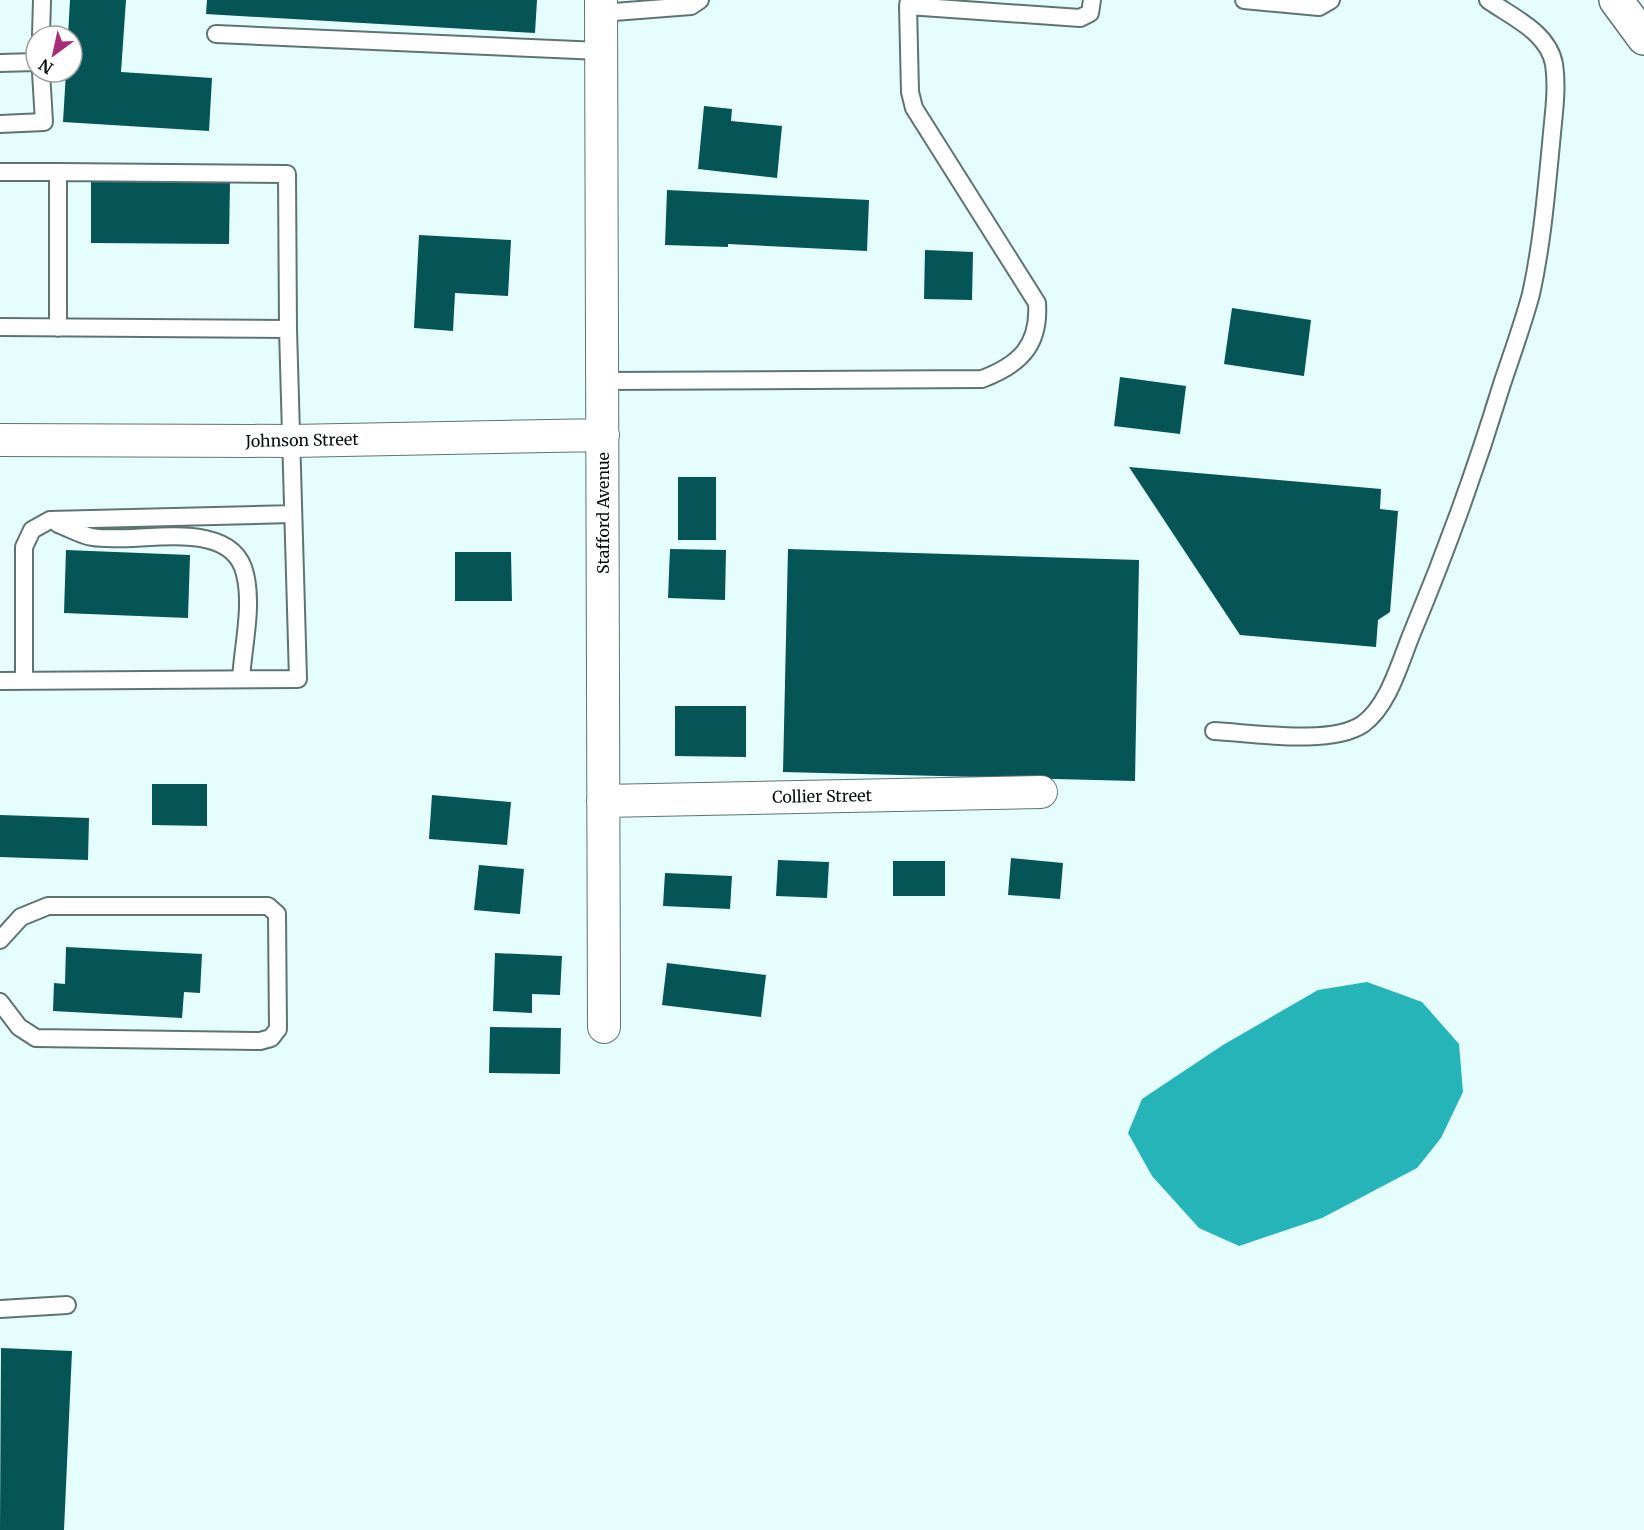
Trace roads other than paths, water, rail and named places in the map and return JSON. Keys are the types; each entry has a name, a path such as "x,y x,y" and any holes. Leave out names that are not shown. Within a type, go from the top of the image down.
{"main road":[{"path":"1616,0 1644,38"}],"street":[{"name":"Stafford Avenue","path":"601,7 604,1027"},
{"name":"Johnson Street","path":"0,440 291,441 603,435"},
{"name":"Collier Street","path":"603,801 1041,792"}],"lane":[{"path":"41,24 42,0"},
{"path":"601,7 691,6 700,0"},
{"path":"603,381 982,380 1014,365 1026,351 1035,333 1038,317 1037,303 914,108 910,92 909,3 1080,18 1090,13 1092,0"},
{"path":"1244,0 1319,7 1331,0"},
{"path":"1214,731 1328,737 1347,732 1364,723 1378,708 1390,686 1435,579 1482,450 1530,296 1543,233 1553,121 1554,63 1545,43 1488,0"},
{"path":"216,34 600,51"},
{"path":"0,63 24,62"},
{"path":"0,124 44,122 42,84"},
{"path":"0,172 287,174 288,329 298,679 0,681"},
{"path":"57,172 58,328"},
{"path":"0,327 288,329"},
{"path":"24,681 24,547 32,530 50,520 293,514"},
{"path":"50,520 92,537 207,538 226,545 240,558 246,575 247,599 241,680"},
{"path":"0,940 21,917 48,906 268,906 277,914 278,1029 271,1038 260,1041 36,1038 19,1027 0,1002"},
{"path":"0,1310 67,1305"}],"water":[{"path":"1367,982 1422,1002 1459,1044 1463,1092 1441,1138 1417,1168 1322,1218 1239,1246 1199,1228 1152,1176 1128,1133 1142,1099 1223,1045 1318,990"}]}
